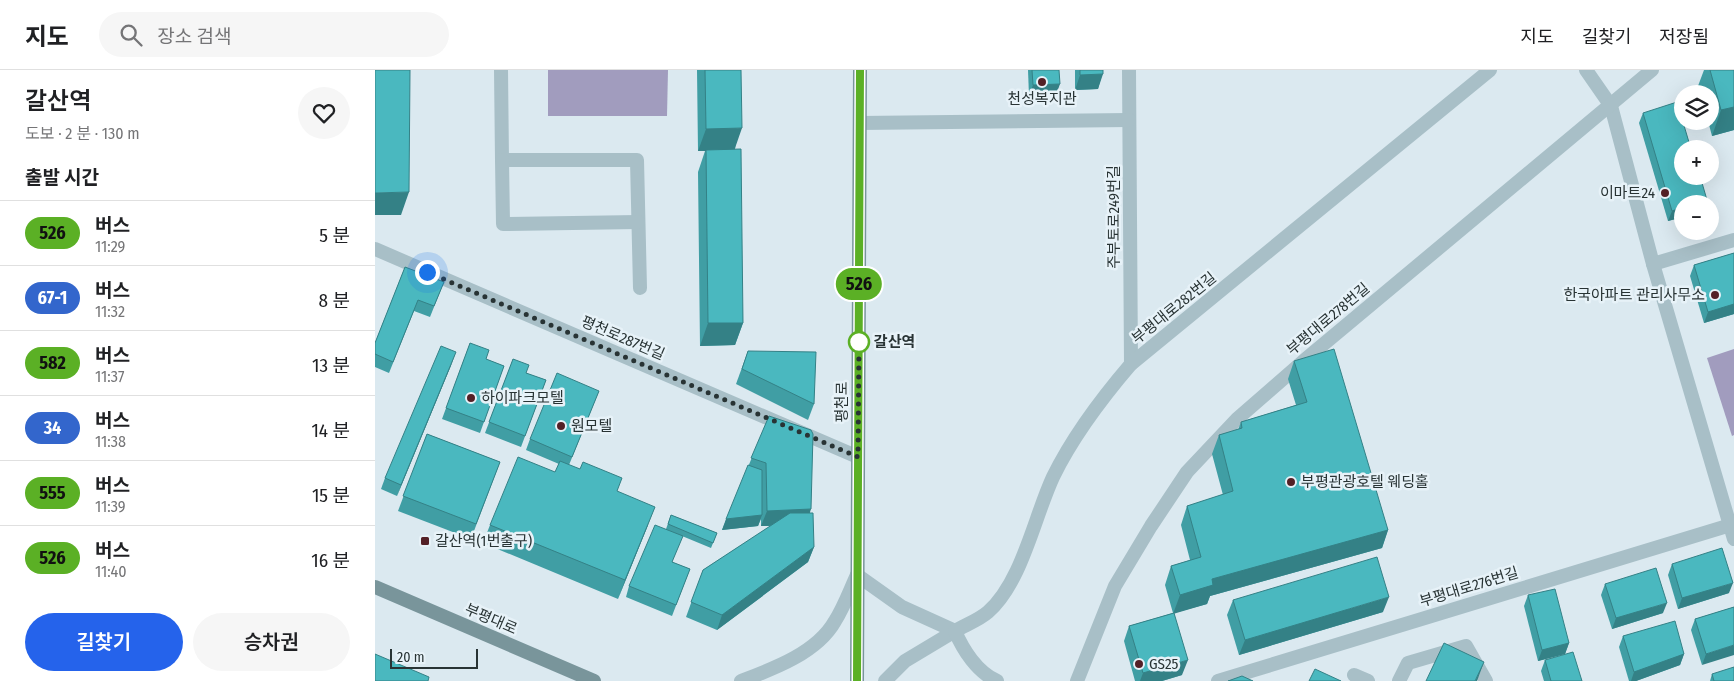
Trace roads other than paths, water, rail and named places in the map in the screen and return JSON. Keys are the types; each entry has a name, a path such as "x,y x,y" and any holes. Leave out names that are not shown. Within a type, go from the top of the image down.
{"main road":[{"name":"평천로","path":"857,681 860,70"},
{"name":"부평대로","path":"375,587 594,681"}],"street":[{"path":"501,70 503,224 638,222"},
{"name":"주부토로249번길","path":"1129,70 1131,364"},
{"name":"부평대로282번길","path":"885,681 905,661 987,613 1007,592 1053,477 1104,396 1131,364 1490,70"},
{"path":"1586,70 1611,106 1653,264 1732,524 1734,539"},
{"name":"부평대로278번길","path":"1077,681 1115,586 1151,526 1187,472 1237,419 1307,358 1652,70"},
{"path":"860,123 1129,120"},
{"path":"503,160 637,160 640,288"},
{"path":"1653,264 1734,240"},
{"name":"평천로287번길","path":"375,249 858,457"},
{"name":"부평대로276번길","path":"1218,681 1732,524"},
{"path":"741,681 765,672 813,646 835,623 857,575 902,606 955,630 963,649 989,677 997,681"},
{"path":"1399,681 1408,664 1466,646 1485,681"},
{"path":"1354,675 1368,681"}],"place":[{"name":"천성복지관","path":"1042,82"},
{"name":"이마트24","path":"1665,193"},
{"name":"한국아파트 관리사무소","path":"1715,295"},
{"name":"갈산역","path":"859,342"},
{"name":"하이파크모텔","path":"471,398"},
{"name":"원모텔","path":"561,426"},
{"name":"부평관광호텔 웨딩홀","path":"1291,482"},
{"name":"갈산역(1번출구)","path":"425,541"},
{"name":"GS25","path":"1139,664"}]}
